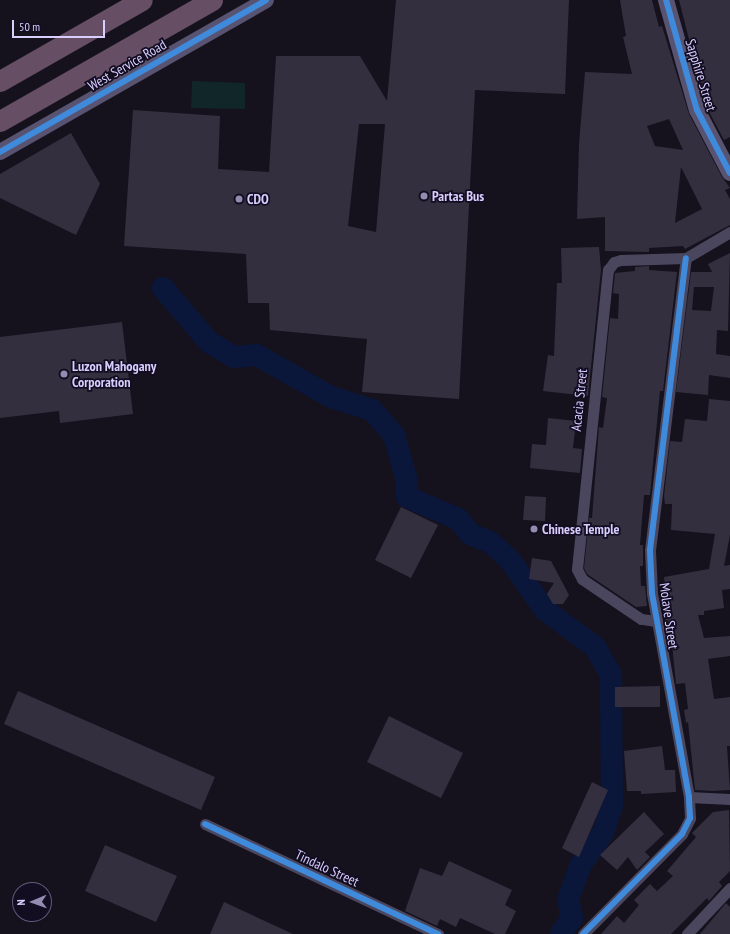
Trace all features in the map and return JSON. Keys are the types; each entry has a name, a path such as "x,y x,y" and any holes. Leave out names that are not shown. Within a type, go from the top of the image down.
{"highway":[{"path":"0,81 142,0"},
{"path":"0,121 212,0"}],"street":[{"name":"West Service Road","path":"0,152 266,0"},
{"name":"Sapphire Street","path":"666,0 697,110 725,152 730,173"},
{"name":"Acacia Street","path":"656,620 641,619 582,579 577,569 608,270 614,262 621,260 686,258 730,232"},
{"name":"Molave Street","path":"583,934 682,834 690,818 689,796 656,620 652,593 650,550 686,258"},
{"path":"689,796 730,799"},
{"name":"Tindalo Street","path":"205,824 438,934"},
{"path":"687,934 730,888"}],"green space":[{"path":"192,81 245,83 245,109 191,108"}],"building":[{"path":"396,0 569,0 565,94 475,90 459,399 362,392 367,339 270,330 269,303 248,303 246,254 124,246 133,110 220,116 218,169 269,172 276,56 360,56 387,101","holes":["359,124 385,124 376,232 348,226"]},
{"path":"620,0 652,0 659,27 662,26 689,114 722,177 730,188 725,190 730,199 730,225 685,249 683,246 649,248 649,252 605,251 605,217 577,219 579,144 585,72 632,74 623,37 626,36","holes":["669,119 683,150 655,146 647,126","681,167 702,209 675,223"]},
{"path":"679,0 730,0 730,137 724,140 706,106"},
{"path":"71,133 100,184 76,235 0,198 0,174"},
{"path":"599,247 601,270 588,396 543,391 548,355 554,356 557,283 562,283 561,248"},
{"path":"730,253 728,331 717,330 716,354 730,356 730,378 709,375 708,395 676,392 691,272 712,272 708,264","holes":["694,287 714,287 711,311 692,310"]},
{"path":"649,266 649,270 677,272 663,391 660,391 650,495 644,495 640,545 643,545 643,566 640,566 641,586 645,586 647,606 636,607 587,574 584,568 589,518 592,518 599,427 603,428 607,398 602,397 610,318 618,319 619,294 613,293 615,273 635,271 635,267"},
{"name":"Luzon Mahogany Corporation","path":"122,322 133,414 60,423 59,411 0,418 0,337"},
{"path":"709,399 730,401 730,535 724,566 730,565 730,589 722,590 724,608 704,611 704,615 698,615 704,638 730,636 730,656 708,659 714,699 730,697 730,746 727,746 730,790 713,791 695,790 688,722 686,723 684,710 688,709 685,683 676,684 672,644 660,600 667,599 664,577 709,569 715,534 671,530 672,504 665,504 664,496 670,441 682,442 685,419 707,421"},
{"path":"548,418 576,421 573,448 582,449 580,473 530,468 532,444 546,445"},
{"path":"525,496 546,497 545,521 523,520"},
{"path":"401,507 438,525 411,578 375,560"},
{"path":"532,558 551,561 569,595 563,604 553,604 547,594 554,583 529,579"},
{"path":"660,686 660,707 615,707 615,687"},
{"path":"18,691 215,777 201,810 4,724"},
{"path":"389,716 463,753 441,798 367,762"},
{"path":"662,746 665,770 675,770 676,792 641,794 641,791 627,791 624,751"},
{"path":"592,782 608,790 579,857 562,848"},
{"path":"729,810 730,871 719,882 722,886 709,901 707,898 671,934 601,934 617,916 624,923 639,905 634,900 650,884 657,891 673,876 667,871 696,837 692,833 713,812"},
{"path":"644,812 664,834 645,852 650,857 637,870 628,857 617,870 600,855"},
{"path":"105,845 177,876 156,922 85,891"},
{"path":"449,861 512,890 505,905 516,911 505,934 495,934 460,918 456,927 440,919 437,926 405,911 420,868 442,876"},
{"path":"224,902 293,934 210,934"},
{"path":"726,903 730,907 730,934 700,934"}],"waterway":[{"path":"163,288 209,342 234,357 257,355 331,397 372,410 394,435 407,481 407,497 458,519 470,534 490,542 510,560 545,610 595,647 611,675 612,806 603,833 581,864 568,900 572,918 561,934"}],"cycle path":[{"path":"0,152 266,0"},
{"path":"666,0 697,110 730,173"},
{"path":"583,934 682,834 690,818 689,797 652,593 650,550 686,258"},
{"path":"205,824 438,934"}],"place":[{"name":"Partas Bus","path":"424,196"},
{"name":"CDO","path":"239,199"},
{"name":"Luzon Mahogany Corporation","path":"64,374"},
{"name":"Chinese Temple","path":"534,529"}]}
